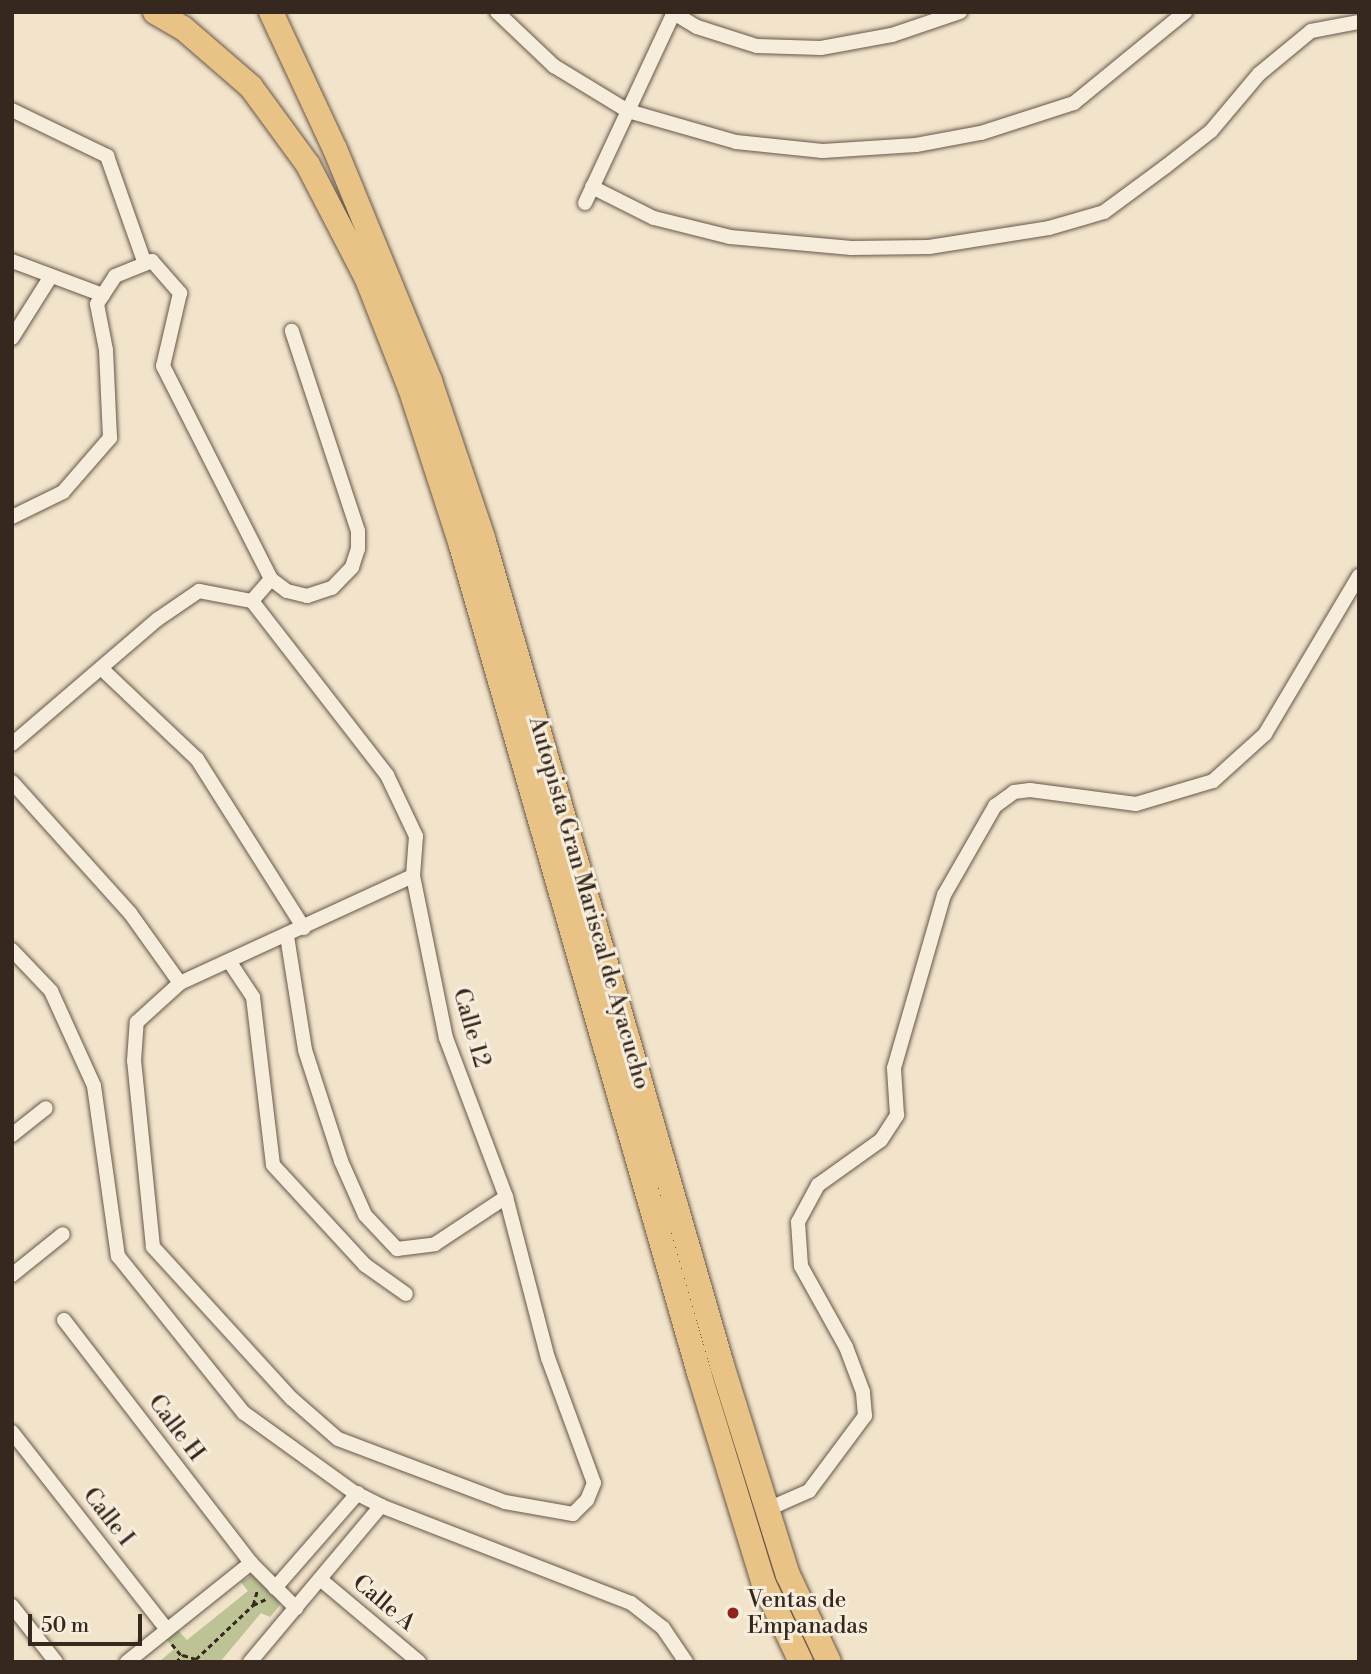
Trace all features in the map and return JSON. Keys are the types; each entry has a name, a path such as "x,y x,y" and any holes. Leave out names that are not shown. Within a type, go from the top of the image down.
{"highway":[{"name":"Autopista Gran Mariscal de Ayacucho","path":"155,12 183,28 251,87 309,165 366,279 410,388 460,542 698,1373 764,1584 801,1662"},
{"name":"Autopista Gran Mariscal de Ayacucho","path":"271,12 335,149 430,381 483,538 788,1575 829,1662"}],"street":[{"path":"497,12 554,66 628,111 736,142 823,151 916,145 981,133 1074,103 1185,12"},
{"path":"585,203 673,13 697,27 757,46 821,48 892,35 960,12"},
{"path":"592,187 654,218 730,237 825,246 929,247 1049,228 1104,212 1165,167 1211,131 1259,74 1311,31 1359,22"},
{"path":"12,110 107,156 145,264"},
{"path":"12,261 103,295"},
{"path":"12,517 63,492 110,438 106,350 97,304 115,276 152,261 180,293 163,366 271,579 287,591 307,596 332,588 352,567 358,549 358,531 292,331"},
{"path":"12,338 51,276"},
{"path":"768,1509 809,1491 835,1463 865,1416 863,1392 851,1358 801,1266 798,1222 818,1185 881,1140 897,1115 894,1068 944,895 995,806 1014,792 1030,790 1136,804 1213,781 1265,734 1359,576"},
{"path":"12,744 158,619 199,591 252,601 271,579"},
{"name":"Calle 12","path":"180,983 137,1022 134,1061 153,1247 292,1398 338,1438 505,1502 573,1514 587,1500 594,1483 548,1358 506,1197 446,1038 413,876 416,836 387,775 252,601"},
{"path":"102,669 197,759 304,928"},
{"path":"12,782 130,913 180,983 413,876"},
{"path":"287,936 305,1050 341,1161 365,1215 397,1249 435,1244 506,1197"},
{"path":"12,950 51,991 94,1086 118,1256 244,1413 358,1493 381,1506 631,1603 663,1628 686,1662"},
{"path":"229,961 254,997 273,1165 365,1265 406,1294"},
{"path":"12,1135 46,1108"},
{"path":"12,1275 63,1234"},
{"name":"Calle H","path":"64,1320 251,1563 265,1573 274,1592 296,1608"},
{"name":"Calle I","path":"12,1432 167,1635"},
{"path":"274,1592 358,1493"},
{"path":"250,1662 381,1506"},
{"path":"127,1662 167,1635 251,1563"},
{"name":"Calle A","path":"320,1579 419,1662"},
{"path":"12,1606 56,1662"}],"path":[{"path":"253,1605 260,1581"},
{"path":"167,1635 182,1656 196,1660 253,1605 274,1592"},
{"path":"176,1662 182,1656"}],"green space":[{"path":"254,1574 276,1594 280,1605 270,1617 261,1613 220,1662 159,1662 174,1649 166,1639 177,1629 187,1640 248,1591 241,1582"}],"place":[{"name":"Ventas de Empanadas","path":"733,1613"}]}
